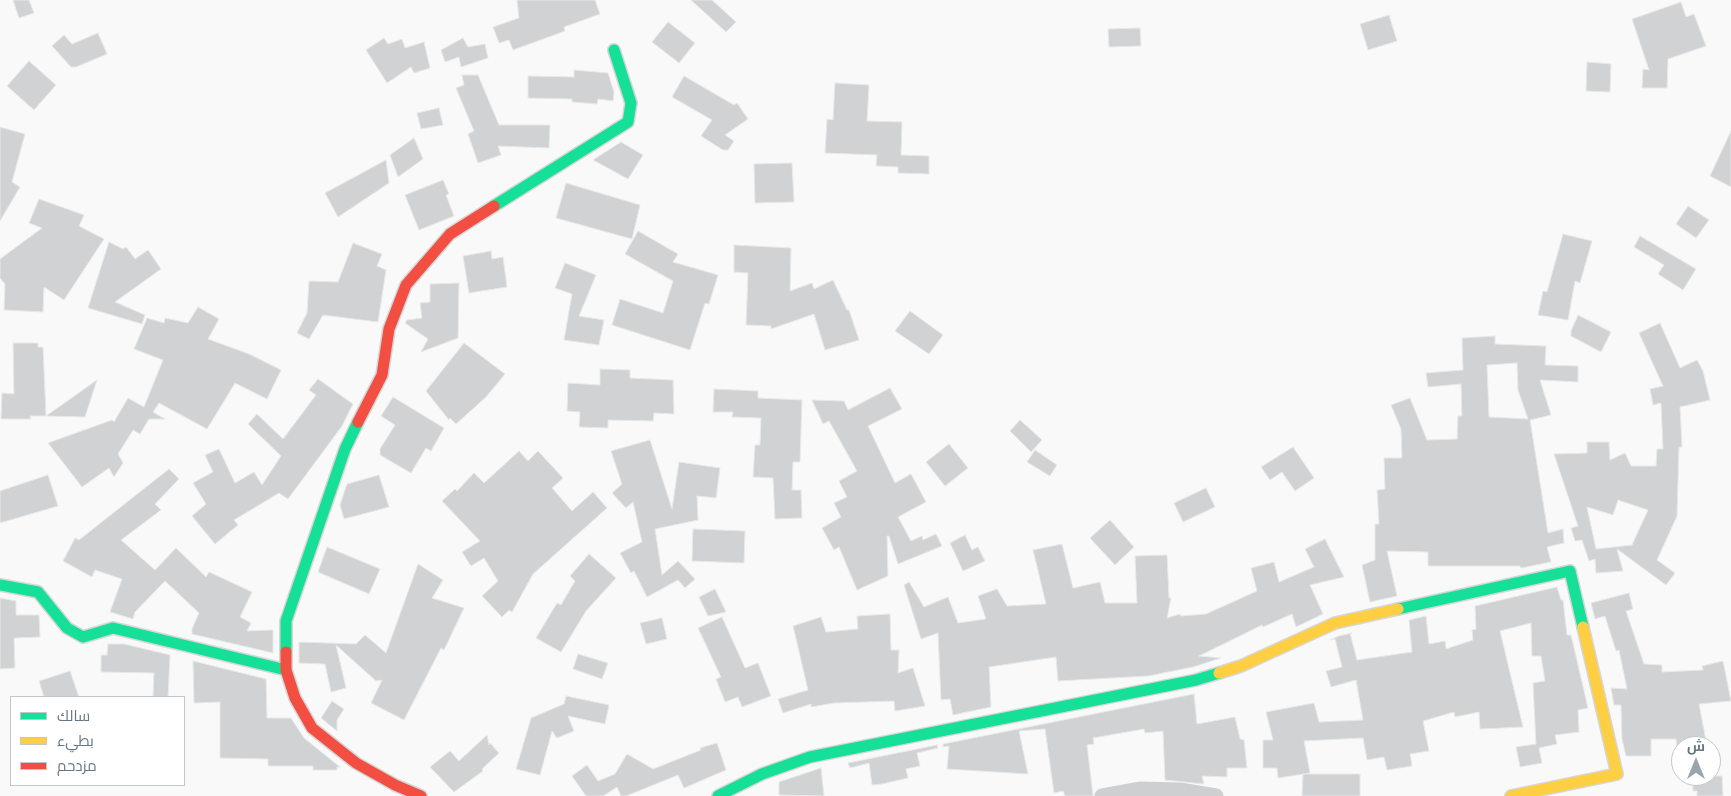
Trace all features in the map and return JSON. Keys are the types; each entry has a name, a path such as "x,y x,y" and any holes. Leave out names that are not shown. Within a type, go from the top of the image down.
{"street":[{"path":"421,796 395,785 356,763 312,728 295,698 286,670 286,620 306,568 345,449 382,375 389,329 406,285 450,234 628,122 632,102 614,50"},
{"path":"718,796 762,774 810,757 1196,680 1241,666 1336,623 1570,570 1617,774 1512,796"},
{"path":"0,585 38,592 67,628 84,637 113,628 286,670"},
{"path":"1102,796 1141,789 1180,790 1216,796"}],"building":[{"path":"13,0 29,0 34,13 19,18"},
{"path":"517,0 595,0 600,14 564,27 565,31 513,50 509,40 499,43 493,27 519,18"},
{"path":"691,0 712,0 736,22 726,32"},
{"path":"1681,2 1686,17 1694,14 1706,46 1668,59 1667,88 1642,88 1643,69 1649,70 1632,19"},
{"path":"1389,15 1397,41 1368,50 1360,24"},
{"path":"668,22 695,43 679,63 652,42"},
{"path":"1140,28 1141,46 1109,47 1108,29"},
{"path":"98,33 107,54 76,67 71,67 52,46 64,35 72,44"},
{"path":"384,38 388,44 402,39 405,48 424,42 430,68 414,73 411,67 387,83 366,50"},
{"path":"463,38 468,47 485,44 488,58 461,67 459,57 445,62 441,50"},
{"path":"29,61 56,85 34,110 7,86"},
{"path":"1587,62 1611,64 1610,92 1586,91"},
{"path":"574,70 608,73 614,92 613,101 598,99 597,104 572,102 572,99 528,98 528,76 574,77"},
{"path":"462,75 478,75 499,125 550,125 549,148 498,146 501,155 478,163 468,134 474,131 456,88 464,85"},
{"path":"684,76 734,105 737,103 748,119 725,135 734,141 728,150 723,150 701,136 712,120 672,97"},
{"path":"835,83 869,85 867,121 902,122 901,155 929,156 929,174 898,173 898,167 876,166 877,155 825,153 827,119 833,120"},
{"path":"439,108 443,125 421,129 417,113"},
{"path":"0,127 25,134 12,182 20,187 0,221"},
{"path":"1731,131 1731,187 1710,176"},
{"path":"414,138 423,159 398,177 390,155"},
{"path":"621,142 643,155 628,179 593,160"},
{"path":"386,160 389,183 338,217 325,193"},
{"path":"792,163 794,202 755,203 754,164"},
{"path":"443,180 449,194 446,195 454,216 419,230 405,195"},
{"path":"566,183 640,205 632,239 556,218"},
{"path":"39,199 84,215 79,226 104,239 64,300 44,287 43,312 4,310 5,284 0,278 0,259 42,228 29,223"},
{"path":"1688,206 1709,220 1696,238 1676,224"},
{"path":"638,231 678,254 673,262 718,275 709,304 705,303 690,350 612,325 620,299 663,313 673,281 625,254"},
{"path":"1563,234 1592,241 1580,283 1575,281 1568,320 1538,315 1543,291 1547,292"},
{"path":"1640,236 1696,269 1683,290 1658,274 1664,265 1634,247"},
{"path":"109,242 123,249 126,247 135,259 148,250 161,269 115,302 145,315 142,324 88,308"},
{"path":"353,243 382,254 377,266 386,270 378,322 323,315 309,339 297,333 307,313 309,281 338,282"},
{"path":"734,245 791,248 790,291 812,283 814,289 833,280 847,310 849,310 859,340 825,350 814,314 771,329 771,326 746,325 748,273 734,272"},
{"path":"491,251 492,259 503,257 507,287 469,293 463,256"},
{"path":"565,263 596,275 579,316 604,320 599,345 564,340 572,294 555,288"},
{"path":"459,283 458,338 421,352 428,339 405,323 407,320 422,318 420,303 430,302 430,284"},
{"path":"198,307 219,319 208,339 249,354 281,370 267,399 235,383 207,429 159,403 153,412 165,419 149,419 140,434 133,430 118,454 123,463 114,477 109,468 82,487 48,443 112,420 114,422 128,398 144,407 163,360 134,349 147,318 164,323 165,318 188,323"},
{"path":"910,311 943,335 929,354 895,331"},
{"path":"1578,315 1611,332 1601,352 1571,336 1571,331"},
{"path":"1660,323 1680,368 1697,360 1703,371 1710,400 1680,407 1682,447 1679,447 1677,516 1657,560 1675,573 1666,585 1617,549 1623,571 1596,573 1595,559 1589,561 1582,540 1575,541 1571,528 1578,526 1554,454 1587,453 1587,442 1609,442 1610,460 1625,453 1631,466 1656,466 1657,449 1663,449 1661,403 1653,405 1650,389 1663,386 1639,333","holes":["1618,500 1648,510 1632,545 1596,549 1587,507 1613,515"]},
{"path":"1495,336 1495,344 1546,346 1545,365 1578,366 1578,382 1540,380 1551,415 1530,420 1548,533 1563,529 1564,543 1547,547 1551,562 1521,568 1520,566 1428,566 1428,552 1387,551 1397,596 1370,602 1362,565 1375,560 1375,524 1379,524 1377,490 1385,489 1384,458 1402,458 1401,429 1391,405 1410,398 1427,440 1457,439 1458,416 1462,416 1461,384 1428,387 1426,373 1463,370 1462,338","holes":["1517,363 1518,390 1528,419 1489,417 1487,365"]},
{"path":"13,343 38,343 38,347 43,347 46,416 30,416 31,419 1,419 2,393 14,394"},
{"path":"464,343 505,374 486,397 456,424 450,418 449,420 426,391"},
{"path":"600,369 630,370 630,378 673,380 674,414 654,413 653,421 608,420 608,428 579,427 580,412 567,411 568,383 600,385"},
{"path":"318,379 353,404 342,426 288,499 279,493 234,520 238,525 215,544 192,516 206,504 193,483 213,472 205,455 219,449 235,483 254,472 262,485 281,456 248,424 257,414 283,439 316,395 309,390"},
{"path":"97,380 85,417 46,416"},
{"path":"890,388 902,409 868,426 895,483 911,474 926,502 898,517 911,541 922,536 923,540 936,534 942,546 898,564 889,536 887,536 888,576 857,590 839,547 834,550 822,528 841,517 834,503 847,497 839,481 857,471 829,421 823,424 812,400 844,401 848,410"},
{"path":"714,389 758,391 758,398 802,400 800,462 793,462 792,490 801,490 802,518 775,519 773,478 753,477 755,445 760,445 761,418 732,417 733,412 713,412"},
{"path":"393,397 444,428 431,451 426,448 411,473 380,455 380,449 395,425 381,416"},
{"path":"1020,420 1042,440 1031,452 1010,431"},
{"path":"650,440 672,509 679,462 720,468 716,498 697,496 698,520 655,529 662,575 678,561 695,579 685,588 678,580 647,597 634,571 631,573 620,553 642,542 633,502 626,508 612,493 622,484 611,451"},
{"path":"949,444 968,468 945,486 926,462"},
{"path":"1293,447 1314,478 1295,491 1282,472 1270,480 1261,467"},
{"path":"1035,450 1057,465 1050,476 1027,462"},
{"path":"519,451 528,461 538,451 563,478 552,488 572,511 593,492 607,508 533,574 512,612 509,610 502,617 482,596 498,581 484,558 471,566 462,552 480,541 442,501 455,489 457,491 474,473 484,483"},
{"path":"169,469 179,479 155,504 161,510 121,540 155,570 176,548 206,577 209,572 252,592 240,617 251,623 247,631 273,630 273,653 192,634 192,629 199,613 165,581 135,612 133,619 110,612 122,579 95,570 92,577 63,561 75,538 79,540"},
{"path":"48,475 58,506 0,523 0,491"},
{"path":"379,475 389,507 344,519 340,505 347,484"},
{"path":"1206,488 1215,507 1183,522 1174,503"},
{"path":"1110,520 1134,547 1115,565 1090,538"},
{"path":"693,529 745,531 744,563 692,561"},
{"path":"965,535 972,550 978,547 985,561 963,571 950,543"},
{"path":"1325,539 1344,577 1310,585 1323,614 1296,627 1292,614 1263,627 1262,625 1199,656 1221,658 1193,667 1148,676 1058,681 1056,657 989,667 991,707 953,715 950,699 941,700 938,633 921,639 904,585 909,582 924,607 948,597 958,623 986,619 978,596 997,589 1007,606 1046,604 1033,550 1062,544 1073,588 1100,582 1105,603 1137,603 1135,556 1167,555 1169,598 1171,598 1167,618 1180,614 1181,616 1206,614 1257,591 1251,568 1274,562 1279,582 1314,567 1305,549"},
{"path":"327,547 380,569 369,594 318,572"},
{"path":"589,554 616,578 586,611 561,652 536,638 557,603 561,605 575,581 570,576"},
{"path":"418,564 443,580 432,598 464,608 444,650 441,648 404,720 371,703 382,680 376,681 336,645 346,688 331,692 325,664 299,663 299,642 356,644 365,635 386,653"},
{"path":"1557,587 1561,600 1563,600 1567,635 1571,635 1588,708 1578,710 1579,732 1555,735 1557,744 1539,748 1542,763 1520,767 1516,747 1536,744 1533,683 1545,681 1541,656 1532,656 1531,623 1500,631 1523,727 1480,729 1479,712 1455,717 1454,712 1423,721 1429,751 1410,754 1412,766 1387,770 1384,757 1367,760 1363,738 1304,741 1310,773 1278,778 1277,768 1263,768 1263,740 1273,740 1266,712 1314,703 1319,722 1363,720 1356,680 1331,687 1326,671 1342,667 1335,639 1330,640 1350,633 1357,660 1412,652 1409,620 1426,616 1429,644 1445,641 1446,649 1473,640 1472,630 1476,629 1475,606"},
{"path":"715,589 726,612 708,616 699,597"},
{"path":"1629,593 1633,609 1626,611 1644,664 1662,665 1662,672 1703,670 1702,666 1723,661 1731,701 1699,704 1705,736 1671,736 1671,739 1651,739 1651,756 1626,756 1622,739 1621,705 1614,705 1611,688 1627,689 1619,650 1616,651 1605,616 1595,619 1591,603"},
{"path":"0,598 16,601 16,615 39,615 40,637 14,639 15,668 0,669"},
{"path":"890,614 891,650 899,650 898,673 913,668 925,706 895,711 894,701 834,703 811,707 811,704 783,713 778,699 808,690 793,626 821,617 826,632 858,629 857,616"},
{"path":"722,617 745,668 758,663 771,696 742,707 738,697 725,702 716,679 721,677 698,628"},
{"path":"662,618 667,639 646,644 640,623"},
{"path":"108,644 124,644 170,655 168,696 153,696 154,673 101,672 101,655 107,655"},
{"path":"578,654 608,663 602,679 573,669"},
{"path":"193,661 266,679 267,718 291,718 304,738 340,767 337,767 337,770 313,770 313,766 268,766 268,759 220,758 220,702 194,703"},
{"path":"70,671 79,696 44,696 39,681"},
{"path":"1194,694 1197,724 1235,717 1240,739 1244,740 1247,768 1227,768 1227,777 1202,776 1204,784 1165,780 1163,731 1145,733 1144,729 1093,738 1094,744 1087,745 1093,796 1065,796 1063,791 1054,793 1045,729 1019,731 1028,774 947,769 949,746 943,747 943,744"},
{"path":"566,696 609,705 605,724 568,716 574,731 557,738 552,731 540,775 516,769 531,718 564,704"},
{"path":"332,701 344,709 337,720 337,731 321,718"},
{"path":"487,735 489,745 490,743 499,753 482,769 483,771 454,792 430,767 450,751 459,761"},
{"path":"717,743 726,770 684,788 678,775 626,796 621,796 617,787 603,796 586,796 572,776 587,765 598,781 615,774 627,754 653,769 701,750 700,748"},
{"path":"937,745 938,748 917,753 920,766 906,769 908,778 882,784 872,785 869,763 850,768 848,763"},
{"path":"821,768 824,796 779,795 779,782"},
{"path":"1303,774 1360,774 1360,796 1302,796"},
{"path":"1722,776 1723,796 1697,796 1697,791 1693,791 1693,786 1721,786"}],"traffic: fast":[{"path":"494,206 628,122 631,103 614,50"},
{"path":"286,652 286,621 345,449 358,422"},
{"path":"1398,609 1570,571 1583,627"},
{"path":"0,585 38,592 67,628 83,637 113,628 286,670"},
{"path":"718,796 762,774 810,757 1196,680 1219,673"}],"traffic: slow":[{"path":"1219,673 1241,666 1335,623 1398,609"},
{"path":"1511,796 1617,774 1583,627"}],"traffic: jam":[{"path":"358,422 382,375 389,329 406,285 450,234 494,206"},
{"path":"286,652 286,670 295,698 312,728 356,763 395,785 421,796"}]}
